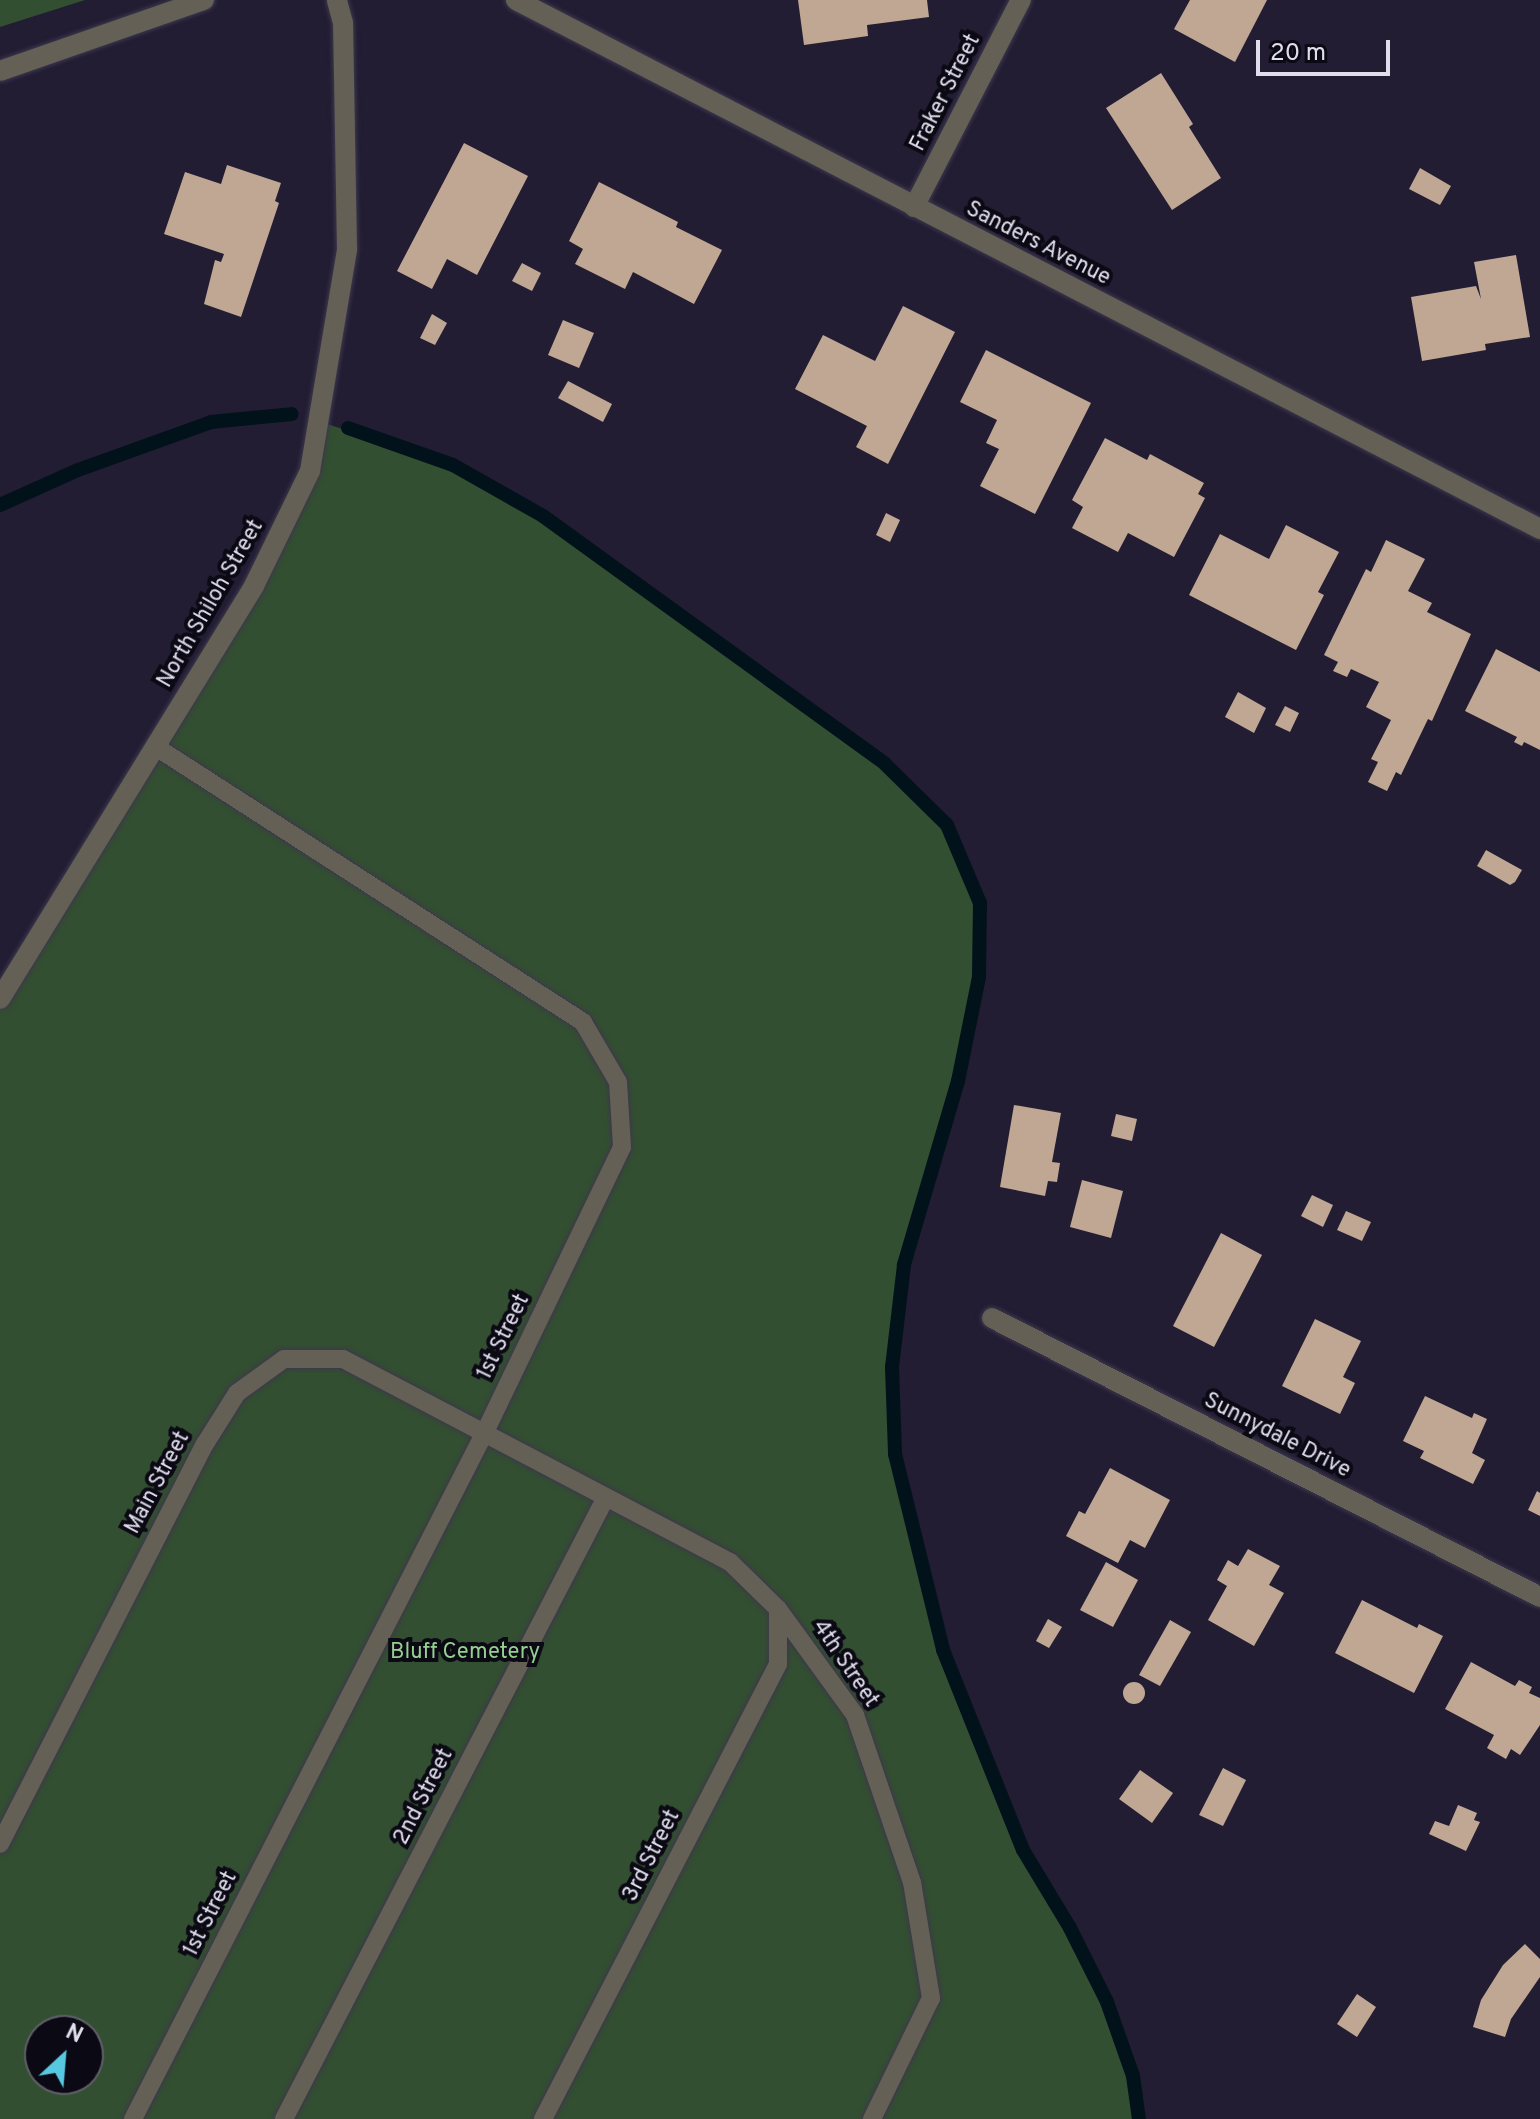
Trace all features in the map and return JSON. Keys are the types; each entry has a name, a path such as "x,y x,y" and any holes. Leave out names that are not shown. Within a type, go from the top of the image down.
{"street":[{"path":"0,71 204,0"},
{"name":"North Shiloh Street","path":"0,999 254,586 310,471 347,249 343,23 337,0"},
{"name":"Sanders Avenue","path":"516,0 1540,529"},
{"name":"Fraker Street","path":"914,207 1021,0"},
{"name":"Sunnydale Drive","path":"992,1318 1540,1597"}],"lane":[{"name":"1st Street","path":"133,2119 484,1434 622,1147 618,1082 583,1022 156,747"},
{"name":"Main Street","path":"0,1844 205,1444 237,1393 284,1359 343,1359 484,1434"},
{"name":"4th Street","path":"484,1434 730,1562 778,1609 855,1715 912,1882 931,1998 872,2119"},
{"name":"2nd Street","path":"284,2119 606,1497"},
{"name":"3rd Street","path":"543,2119 778,1664 778,1609"}],"green space":[{"path":"0,0 85,0 0,27"},
{"name":"Bluff Cemetery","path":"318,421 453,465 543,516 885,764 947,825 980,903 979,977 958,1081 904,1265 892,1367 895,1454 943,1650 1023,1850 1070,1928 1107,2002 1133,2076 1139,2119 0,2119 0,999 156,747 310,471"}],"building":[{"path":"798,0 927,0 929,17 867,25 868,36 804,45"},
{"path":"1190,0 1267,0 1235,62 1174,29"},
{"path":"1161,73 1193,124 1189,127 1221,178 1172,210 1106,108"},
{"path":"464,143 528,176 477,275 447,259 432,289 397,271"},
{"path":"227,165 281,183 275,201 279,203 241,317 204,304 215,260 221,262 224,254 164,234 185,172 221,184"},
{"path":"1420,168 1451,186 1440,205 1409,189"},
{"path":"599,182 678,222 676,227 722,250 694,304 633,272 625,289 575,264 583,249 569,241"},
{"path":"1516,255 1530,337 1485,344 1486,350 1422,361 1411,297 1476,286 1481,299 1474,262"},
{"path":"522,263 541,273 532,291 512,281"},
{"path":"903,306 955,332 888,464 856,447 867,426 795,389 823,335 875,361"},
{"path":"432,314 447,323 435,345 420,338"},
{"path":"563,320 594,333 579,368 548,355"},
{"path":"986,350 1091,403 1035,514 980,486 999,449 986,443 997,420 960,402"},
{"path":"568,381 612,404 603,422 558,398"},
{"path":"1105,438 1147,460 1150,454 1204,483 1198,494 1205,498 1174,557 1128,533 1118,552 1072,528 1083,507 1072,500"},
{"path":"886,513 900,520 890,542 876,535"},
{"path":"1286,525 1339,552 1318,592 1324,595 1296,650 1189,595 1220,534 1269,559"},
{"path":"1386,540 1425,559 1408,591 1432,603 1427,612 1471,634 1432,721 1428,719 1401,775 1396,772 1387,791 1368,782 1378,762 1371,759 1391,720 1366,707 1379,682 1351,669 1347,677 1333,671 1338,662 1324,655 1366,569 1371,572"},
{"path":"1496,649 1540,672 1540,750 1524,742 1522,746 1514,742 1517,737 1465,711"},
{"path":"1238,692 1266,708 1254,733 1225,717"},
{"path":"1285,706 1299,713 1290,732 1275,725"},
{"path":"1486,850 1522,870 1515,882 1510,885 1477,866"},
{"path":"1014,1105 1061,1113 1052,1162 1060,1163 1057,1182 1048,1181 1045,1196 1000,1187"},
{"path":"1116,1114 1137,1119 1132,1141 1111,1136"},
{"path":"1082,1180 1123,1191 1111,1238 1070,1227"},
{"path":"1312,1195 1333,1205 1323,1227 1301,1216"},
{"path":"1346,1211 1371,1222 1362,1241 1337,1230"},
{"path":"1221,1233 1262,1255 1214,1347 1173,1326"},
{"path":"1315,1319 1361,1341 1343,1377 1355,1383 1340,1414 1282,1386"},
{"path":"1425,1396 1472,1418 1474,1413 1487,1419 1472,1453 1485,1460 1473,1484 1420,1458 1424,1451 1403,1441"},
{"path":"1110,1468 1170,1500 1145,1548 1130,1540 1118,1563 1066,1536 1079,1511 1085,1514"},
{"path":"1537,1491 1540,1493 1540,1516 1528,1510"},
{"path":"1248,1549 1280,1566 1269,1585 1284,1593 1254,1646 1208,1620 1227,1586 1217,1580 1228,1560 1238,1566"},
{"path":"1106,1562 1138,1580 1113,1627 1080,1610"},
{"path":"1362,1600 1417,1628 1419,1624 1443,1636 1414,1693 1335,1653"},
{"path":"1048,1619 1062,1627 1049,1648 1036,1641"},
{"path":"1170,1620 1191,1632 1160,1686 1139,1675"},
{"path":"1471,1662 1515,1686 1519,1680 1532,1687 1529,1693 1540,1698 1540,1725 1520,1755 1511,1749 1506,1759 1487,1748 1494,1735 1445,1709"},
{"path":"1134,1682 1142,1685 1145,1693 1142,1701 1134,1704 1126,1701 1123,1693 1126,1685"},
{"path":"1223,1768 1246,1780 1223,1826 1199,1815"},
{"path":"1140,1770 1173,1793 1152,1823 1119,1799"},
{"path":"1458,1805 1477,1813 1474,1820 1480,1822 1466,1851 1429,1834 1435,1821 1449,1826"},
{"path":"1525,1944 1540,1959 1540,1977 1511,2019 1505,2037 1473,2027 1481,2000 1503,1965"},
{"path":"1357,1994 1376,2007 1357,2037 1337,2024"}],"waterway":[{"path":"0,505 78,470 211,422 292,414"},
{"path":"348,428 453,465 543,516 885,764 947,825 980,903 979,977 958,1081 904,1265 892,1367 895,1454 943,1650 1023,1850 1070,1928 1107,2002 1133,2076 1139,2119"}]}
